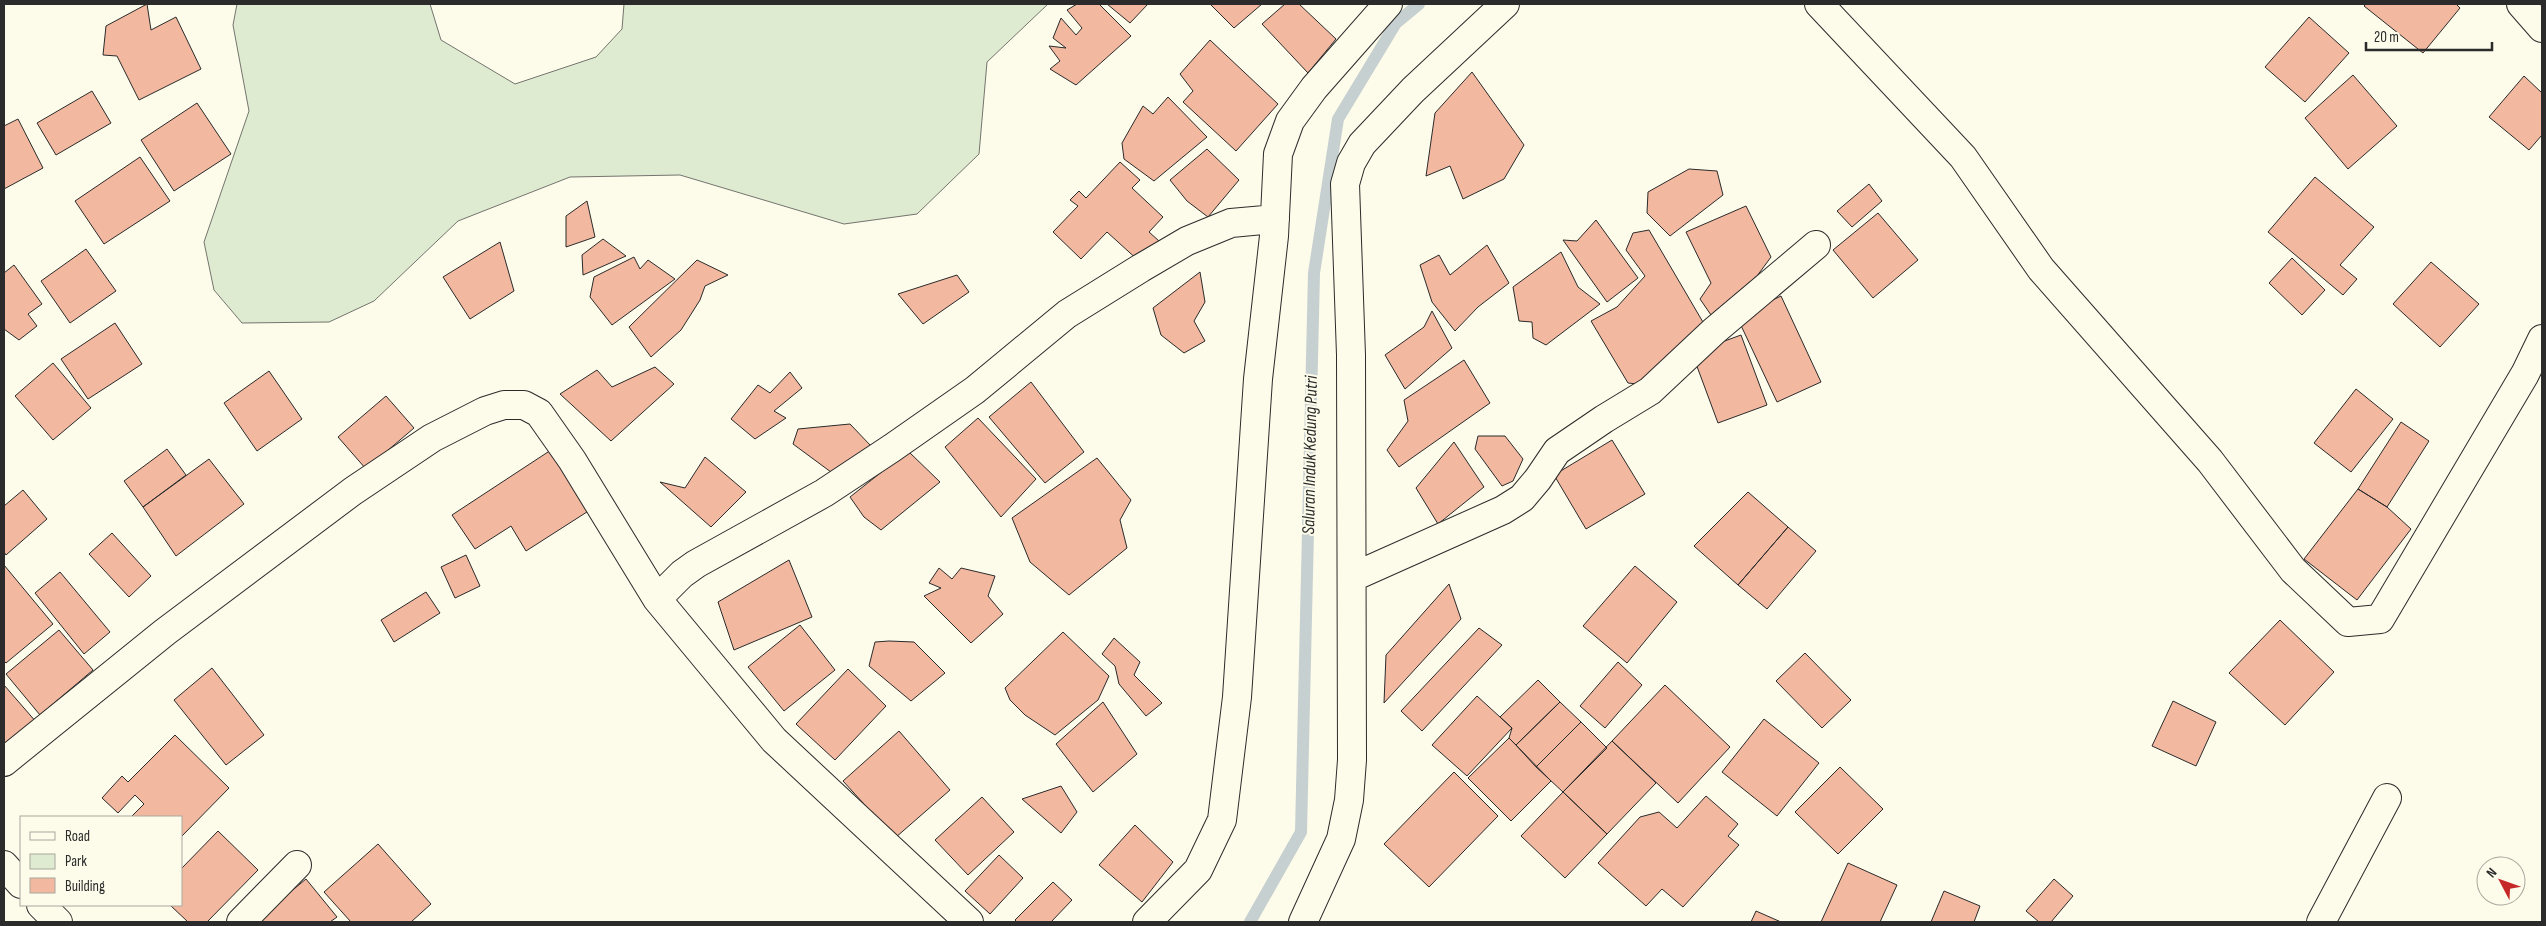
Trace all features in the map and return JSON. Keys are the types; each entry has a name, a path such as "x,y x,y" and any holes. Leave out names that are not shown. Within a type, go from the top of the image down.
{"street":[{"path":"1147,922 1198,870 1222,820 1237,697 1258,379 1275,219 1278,154 1290,121 1321,80 1388,4"},
{"path":"1302,922 1341,840 1349,800 1352,760 1351,355 1345,184 1349,170 1362,144 1413,90 1504,4"},
{"path":"1819,4 1963,158 2041,269 2210,461 2293,570 2348,622 2380,619 2525,374 2542,339"},
{"path":"2521,4 2542,28"},
{"path":"658,599 682,574 696,564 824,493 892,448 975,390 1067,314 1141,268 1187,241 1231,223 1275,219"},
{"path":"1353,577 1502,510 1522,498 1557,451 1650,391 1714,331 1816,245"},
{"path":"4,762 165,632 353,491 432,438 486,411 504,405 524,405 539,413 572,460 658,599 774,740 969,922"},
{"path":"2321,922 2387,798"},
{"path":"4,865 20,883"},
{"path":"241,922 298,865"},
{"path":"42,906 58,922"}],"green space":[{"path":"237,4 430,4 441,40 515,84 596,57 622,29 624,4 1048,4 987,62 979,154 917,214 844,224 680,175 570,177 458,221 374,301 329,322 242,323 214,290 204,242 249,111 233,25"}],"building":[{"path":"147,4 151,30 176,17 201,69 139,100 117,56 103,55 106,26"},
{"path":"1077,4 1099,4 1131,36 1076,85 1050,69 1060,61 1049,46 1066,48 1053,38 1061,18 1076,35 1082,28 1067,10"},
{"path":"1107,4 1148,4 1130,23"},
{"path":"1210,4 1262,4 1234,28"},
{"path":"1285,4 1299,4 1336,39 1308,73 1262,24"},
{"path":"2366,4 2456,4 2460,8 2423,53 2364,6"},
{"path":"2309,17 2349,53 2305,102 2265,67"},
{"path":"1210,40 1278,104 1236,151 1183,102 1193,91 1180,74"},
{"path":"1472,72 1524,145 1504,179 1463,199 1450,166 1426,176 1435,113"},
{"path":"2353,75 2397,126 2348,169 2305,118"},
{"path":"2524,76 2542,93 2542,135 2529,150 2489,117"},
{"path":"92,91 111,123 56,155 37,123"},
{"path":"1168,97 1207,137 1154,181 1124,159 1122,143 1143,106 1153,114"},
{"path":"197,103 231,154 174,191 141,140"},
{"path":"18,119 43,168 4,189 4,126"},
{"path":"1207,149 1239,180 1208,217 1187,201 1170,180"},
{"path":"140,157 170,201 104,244 75,201"},
{"path":"1120,162 1140,180 1132,188 1163,217 1149,232 1159,241 1140,262 1107,232 1081,259 1053,232 1078,206 1070,200 1079,191 1086,198"},
{"path":"1689,169 1717,171 1723,195 1670,236 1647,213 1648,192"},
{"path":"2315,177 2374,227 2340,265 2357,279 2343,295 2268,232"},
{"path":"1869,184 1882,201 1852,227 1837,211"},
{"path":"587,201 595,237 566,247 566,216"},
{"path":"1746,206 1771,257 1757,276 1711,315 1700,299 1711,283 1686,232"},
{"path":"1878,213 1918,260 1873,298 1833,250"},
{"path":"1596,220 1638,278 1607,302 1563,240 1577,241"},
{"path":"1649,230 1707,329 1647,385 1628,383 1591,321 1617,307 1645,276 1626,250 1633,233"},
{"path":"603,239 626,256 583,275 582,255"},
{"path":"500,242 514,291 470,319 443,277"},
{"path":"1487,245 1509,283 1478,307 1455,331 1432,302 1420,265 1439,255 1450,275"},
{"path":"86,249 116,291 70,323 41,281"},
{"path":"1561,252 1578,287 1600,304 1546,345 1533,338 1532,322 1519,321 1513,287"},
{"path":"634,257 640,269 648,260 675,279 612,325 590,297 594,277"},
{"path":"2292,258 2325,290 2302,315 2269,283"},
{"path":"697,260 728,275 705,286 700,300 681,330 651,357 629,327"},
{"path":"2431,262 2479,304 2440,347 2393,304"},
{"path":"14,265 42,304 28,314 37,326 19,340 4,329 4,273"},
{"path":"1200,272 1205,302 1194,321 1205,341 1184,353 1161,335 1153,308"},
{"path":"957,275 969,292 923,324 898,294"},
{"path":"1781,296 1821,382 1777,402 1737,317"},
{"path":"1432,311 1452,348 1405,389 1385,355 1424,327"},
{"path":"115,323 142,364 88,399 61,359"},
{"path":"1741,335 1767,405 1718,423 1692,353"},
{"path":"1464,360 1490,403 1399,467 1387,450 1408,421 1404,400"},
{"path":"53,363 91,408 53,440 15,396"},
{"path":"655,367 674,384 611,441 560,394 597,370 612,387"},
{"path":"269,371 302,419 257,451 224,403"},
{"path":"790,372 802,388 774,411 786,418 755,439 731,419 758,385 770,393"},
{"path":"1031,382 1084,452 1045,483 989,417"},
{"path":"2356,389 2393,419 2351,472 2314,443"},
{"path":"386,396 414,428 366,469 338,437"},
{"path":"978,418 1036,479 1001,517 945,447"},
{"path":"2401,422 2429,441 2387,507 2358,489"},
{"path":"850,424 871,446 835,475 793,444 798,429"},
{"path":"1478,436 1505,436 1523,459 1513,481 1502,486 1475,449"},
{"path":"1612,440 1645,494 1586,529 1554,475"},
{"path":"1454,442 1484,487 1438,524 1416,488"},
{"path":"167,449 186,475 143,507 124,481"},
{"path":"551,450 590,510 526,551 511,526 475,549 452,515"},
{"path":"908,451 940,482 881,530 864,517 850,497"},
{"path":"705,457 746,492 711,527 660,482 685,488"},
{"path":"1097,458 1131,500 1120,520 1127,548 1069,595 1030,562 1012,518"},
{"path":"209,459 244,504 176,556 143,507"},
{"path":"2358,489 2387,507 2411,529 2357,600 2304,559"},
{"path":"23,490 47,519 6,555 4,552 4,506"},
{"path":"1748,492 1788,527 1738,585 1694,546"},
{"path":"1788,527 1816,551 1767,609 1738,585"},
{"path":"112,533 151,576 129,597 89,554"},
{"path":"466,555 480,586 455,598 441,567"},
{"path":"789,560 812,617 734,650 718,602"},
{"path":"4,565 53,624 6,663 4,661"},
{"path":"1635,566 1677,602 1627,663 1583,626"},
{"path":"939,568 952,579 961,568 995,576 988,596 1003,614 971,643 924,596 941,588 929,583"},
{"path":"60,572 110,632 84,654 35,593"},
{"path":"1449,584 1461,619 1384,703 1386,655"},
{"path":"426,592 440,613 394,642 381,620"},
{"path":"2280,620 2334,672 2285,725 2229,673"},
{"path":"800,625 835,670 784,711 748,667"},
{"path":"1479,628 1502,645 1422,731 1401,711"},
{"path":"59,630 93,670 40,715 6,674"},
{"path":"1063,632 1109,676 1098,700 1055,735 1025,715 1010,700 1005,688"},
{"path":"1114,638 1140,662 1134,675 1162,703 1146,716 1119,684 1115,666 1102,654"},
{"path":"875,642 914,642 945,673 911,701 869,666"},
{"path":"1805,653 1851,700 1822,728 1776,681"},
{"path":"1618,662 1642,685 1605,728 1580,706"},
{"path":"212,668 264,735 226,765 174,700"},
{"path":"848,669 886,706 835,760 796,724"},
{"path":"1538,680 1560,702 1516,745 1509,738 1512,728 1500,717"},
{"path":"4,685 37,723 4,751"},
{"path":"1665,685 1730,747 1678,803 1612,741"},
{"path":"1477,696 1512,728 1467,776 1432,745"},
{"path":"2173,701 2216,722 2196,766 2152,746"},
{"path":"1103,702 1137,754 1093,792 1056,744"},
{"path":"1560,702 1581,722 1536,767 1516,745"},
{"path":"1764,719 1819,763 1777,816 1722,772"},
{"path":"1581,722 1607,748 1563,792 1536,767"},
{"path":"899,731 950,790 895,838 843,781"},
{"path":"175,735 229,788 182,836 182,816 132,816 144,804 135,795 118,813 102,798 122,776 128,782"},
{"path":"1509,738 1551,781 1511,821 1468,778"},
{"path":"1612,741 1656,783 1607,834 1563,792"},
{"path":"1840,767 1883,809 1838,854 1795,812"},
{"path":"1454,772 1498,816 1429,887 1384,844"},
{"path":"1061,786 1077,812 1061,833 1022,799"},
{"path":"1563,792 1607,834 1565,878 1521,836"},
{"path":"1706,796 1738,824 1728,836 1739,845 1683,907 1662,889 1646,906 1598,863 1640,817 1659,812 1677,828"},
{"path":"982,797 1014,832 968,875 935,840"},
{"path":"1135,825 1173,862 1142,902 1099,865"},
{"path":"218,831 258,870 207,922 188,922 171,906 182,906 182,868"},
{"path":"378,844 431,904 411,922 351,922 324,892"},
{"path":"999,855 1023,878 990,914 965,891"},
{"path":"1848,863 1897,885 1880,922 1821,922"},
{"path":"306,879 337,917 330,922 254,922"},
{"path":"2054,879 2073,896 2051,922 2039,922 2026,911"},
{"path":"1053,882 1072,900 1051,922 1017,922 1015,920"},
{"path":"1944,891 1980,906 1974,922 1931,922"},
{"path":"1756,911 1781,922 1751,922"}],"waterway":[{"name":"Saluran Induk Kedung Putri","path":"1250,922 1301,832 1314,273 1338,119 1396,23 1419,4"}]}
